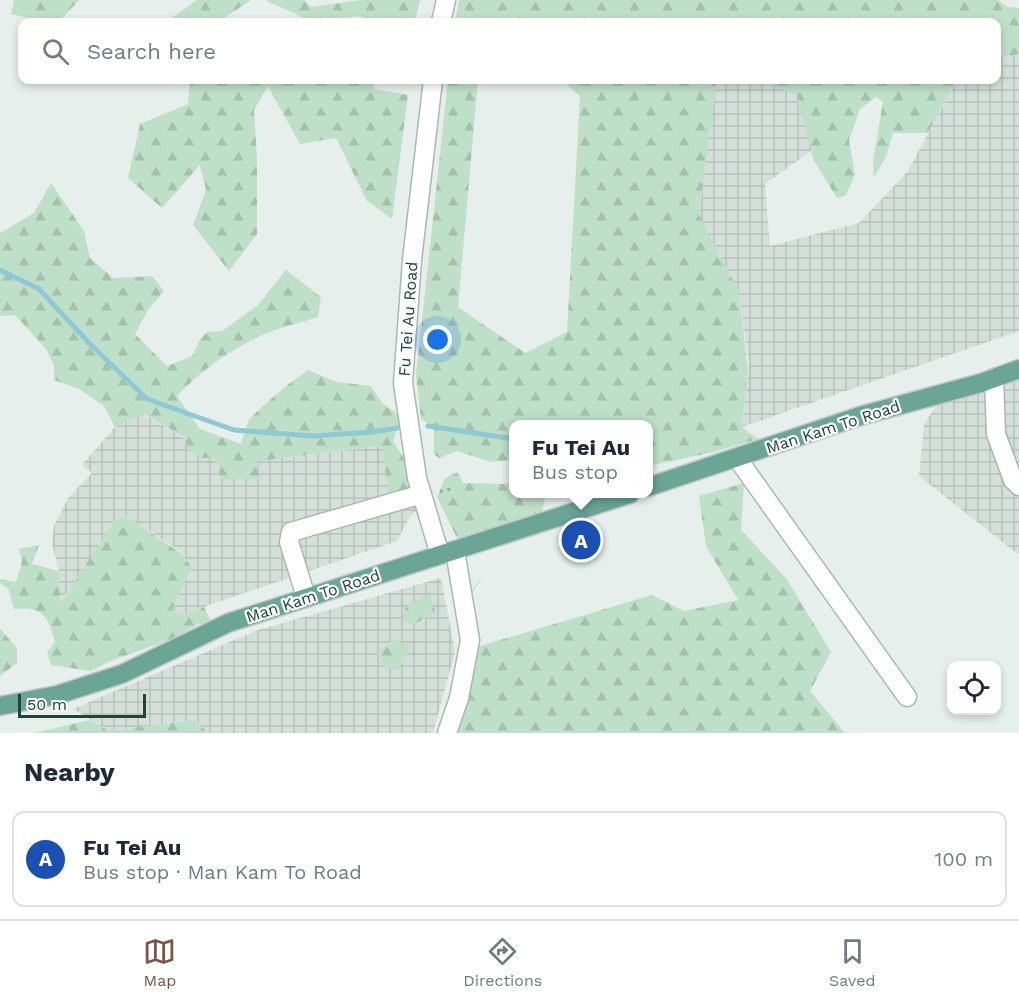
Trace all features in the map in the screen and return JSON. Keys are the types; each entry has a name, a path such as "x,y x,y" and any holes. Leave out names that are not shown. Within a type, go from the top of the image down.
{"main road":[{"name":"Man Kam To Road","path":"653,485 860,416 1019,369"},
{"name":"Man Kam To Road","path":"0,706 57,695 122,674 228,623 618,498"}],"street":[{"path":"442,18 446,0"},
{"name":"Fu Tei Au Road","path":"433,84 412,260 403,383 417,478 447,553 470,640 459,698 447,733"},
{"path":"994,378 996,434 1014,480 1019,486"},
{"path":"737,458 907,697"},
{"path":"306,597 289,542 291,532 422,494"}],"shaded area":[{"path":"1019,54 1019,331 742,427 749,365 739,292 699,216 716,84 798,84 796,95 812,150 765,184 770,246 859,223 908,171 955,84 1001,84 1001,56"},
{"path":"1019,377 1019,555 919,476 924,424 936,406"},
{"path":"142,413 217,458 220,479 258,461 383,446 388,495 409,492 417,510 410,516 397,541 180,615 172,609 192,568 180,551 125,515 114,521 70,590 59,601 59,571 52,544 54,525 69,497 92,473 82,465 115,427"},
{"path":"441,578 455,652 433,733 208,733 195,720 109,731 73,709 255,631"}],"green space":[{"path":"14,0 79,0 63,18 28,18 11,14"},
{"path":"197,0 251,0 224,18 172,18"},
{"path":"265,0 304,0 311,7 361,0 420,0 416,18 363,18 360,16 304,18"},
{"path":"459,0 998,0 1008,7 1019,8 1019,54 1001,56 1001,18 456,18"},
{"path":"190,84 373,84 375,89 408,95 392,219 367,201 336,138 300,144 268,86 254,110 257,159 257,234 229,271 193,225 206,190 200,165 162,208 128,178 140,124 188,104"},
{"path":"448,84 478,84 458,307 525,353 567,332 580,96 566,84 716,84 699,215 739,292 748,370 742,427 758,439 714,452 653,465 653,420 509,420 509,460 491,462 457,451 439,458 434,454 434,428 421,419 416,375"},
{"path":"770,84 955,84 928,133 893,133 886,157 874,177 873,161 883,102 876,97 860,109 849,140 855,175 846,195 837,198 814,161 796,95"},
{"path":"51,183 84,231 90,258 113,278 152,276 164,291 148,310 135,334 167,366 192,356 207,332 222,331 258,305 286,270 321,297 318,317 267,333 238,348 205,370 177,396 200,429 241,444 249,419 282,389 308,370 337,382 371,386 382,403 402,417 393,441 412,470 409,492 389,500 382,446 258,461 258,479 220,479 217,458 201,458 187,449 187,439 143,413 115,427 104,406 79,389 54,380 54,365 46,349 15,315 0,316 0,233 34,213"},
{"path":"458,472 463,483 509,482 509,498 545,498 542,511 503,528 458,540 437,497 445,478"},
{"path":"744,483 741,530 786,578 831,652 810,691 845,733 447,733 473,639 465,595 472,590 484,574 470,596 480,646 652,595 684,611 738,600 706,546 699,496"},
{"path":"125,515 182,554 192,568 172,609 180,615 204,607 213,625 198,624 175,638 108,662 91,671 51,665 47,652 55,642 47,619 32,609 14,609 9,590 0,583 0,579 16,582 22,562 19,549 39,545 32,564 59,571 60,601 67,594 114,521"},
{"path":"429,594 436,613 414,624 402,621 406,605"},
{"path":"0,629 17,648 17,663 0,676"},
{"path":"393,639 411,646 399,670 386,668 377,654"},
{"path":"90,720 109,731 195,720 208,733 34,733"}],"waterway":[{"path":"0,270 39,289 89,343 147,399 234,430 312,436 397,428"},
{"path":"428,426 509,438"}],"place":[{"name":"Fu Tei Au","path":"581,540"}]}
